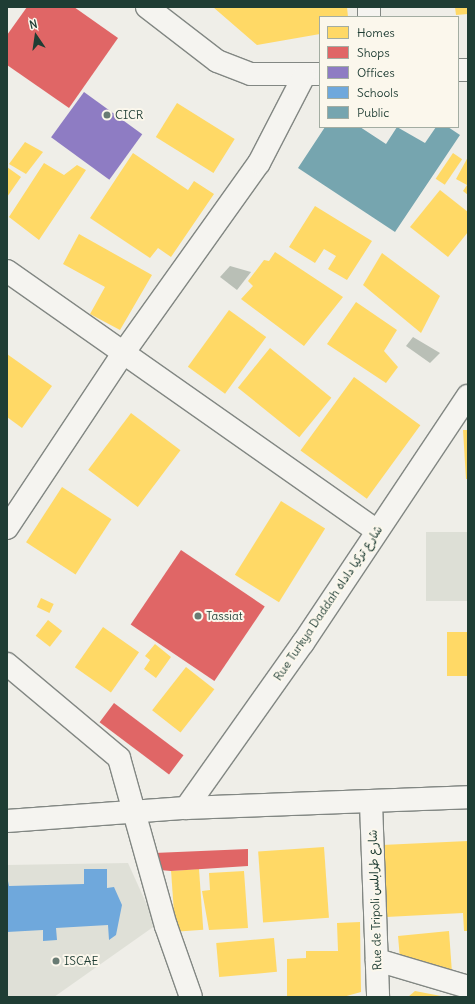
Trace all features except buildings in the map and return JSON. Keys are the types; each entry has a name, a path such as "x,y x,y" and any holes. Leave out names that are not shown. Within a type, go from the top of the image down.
{"street":[{"path":"147,7 217,61 251,74 312,75"},
{"path":"7,528 124,352 259,163 312,75"},
{"path":"7,271 376,530"},
{"name":"Rue Turkya Daddah شارع تركيا داداه","path":"186,808 303,643 376,530 468,396"},
{"path":"7,664 119,758 136,814 166,926 191,997"},
{"path":"7,820 136,814 186,808 371,803 468,797"},
{"name":"Rue de Tripoli شارع طرابلس","path":"371,803 378,997"},
{"path":"377,960 468,987"}],"shaded area":[{"path":"230,266 251,272 237,290 220,277"},
{"path":"413,337 440,353 430,363 406,346"},
{"path":"426,532 468,532 468,601 426,601"},
{"name":"ISCAE","path":"128,863 156,925 54,997 7,997 7,865"}],"place":[{"name":"CICR","path":"107,115"},
{"name":"Tassiat","path":"198,616"},
{"name":"ISCAE","path":"56,961"}]}
